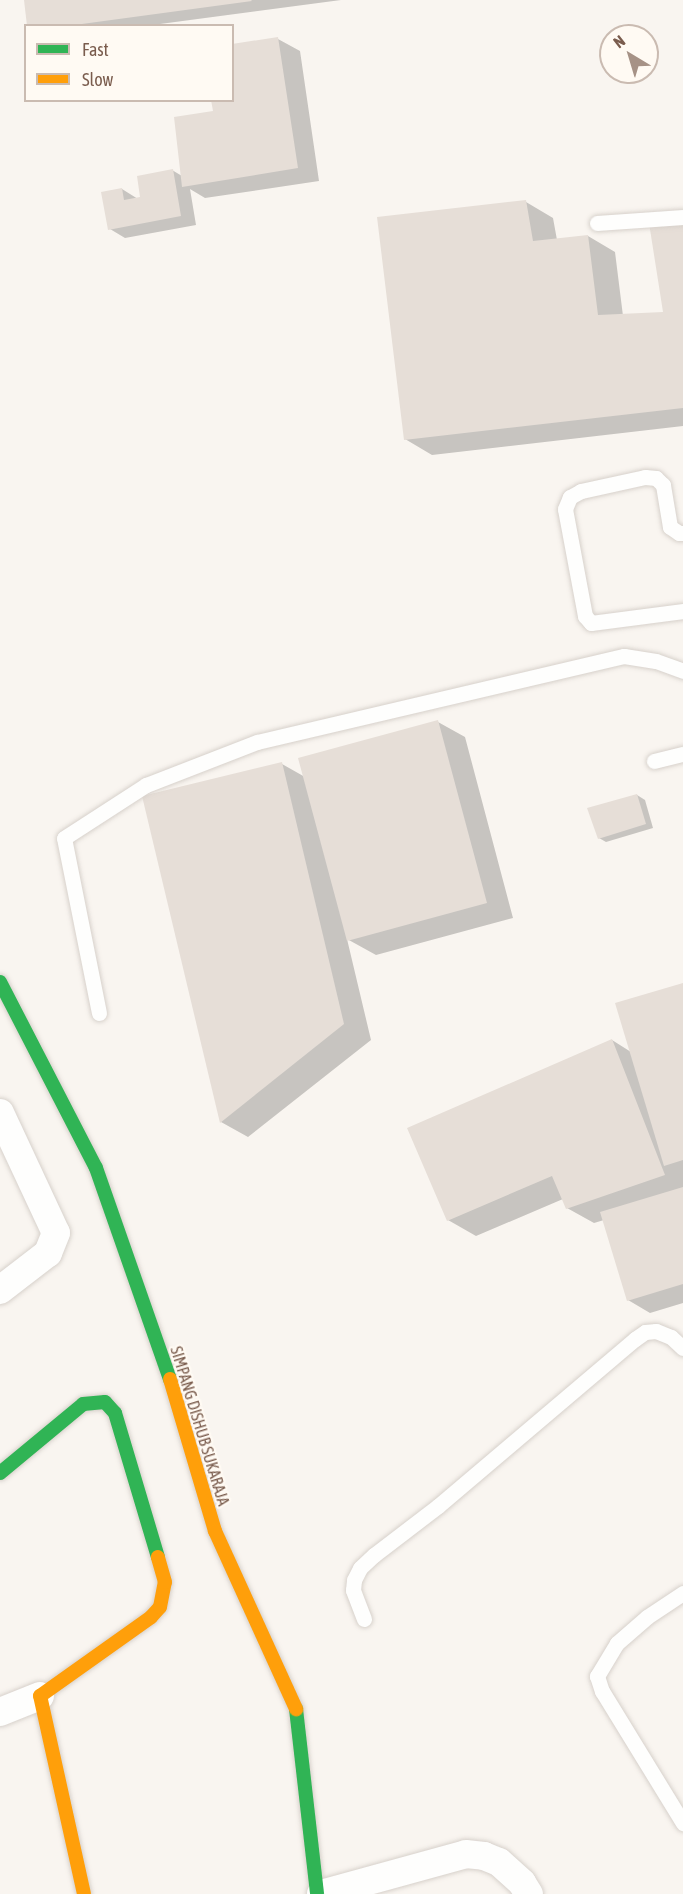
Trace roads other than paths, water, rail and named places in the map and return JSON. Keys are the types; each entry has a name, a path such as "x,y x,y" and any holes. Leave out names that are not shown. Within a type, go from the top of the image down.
{"street":[{"name":"SIMPANG DISHUB SUKARAJA","path":"0,982 96,1168 169,1374 215,1530 297,1711 319,1894"},
{"path":"0,1113 56,1233 48,1254 0,1290"},
{"path":"0,1473 83,1404 95,1401 105,1402 116,1413 165,1582 160,1607 151,1617 40,1696 0,1712"},
{"path":"40,1696 84,1894"},
{"path":"319,1894 466,1854 484,1856 499,1862 522,1883 529,1894"}],"lane":[{"path":"597,223 683,217"},
{"path":"683,533 670,527 663,485 656,478 645,477 581,491 570,497 565,509 585,616 591,623 683,611"},
{"path":"99,1013 64,838 146,785 256,742 624,656 656,661 683,671"},
{"path":"654,761 683,754"},
{"path":"364,1619 353,1590 354,1580 360,1568 374,1555 438,1506 645,1332 656,1331 671,1336 683,1348"},
{"path":"683,1593 647,1617 617,1643 597,1676 602,1691 683,1823"}]}
